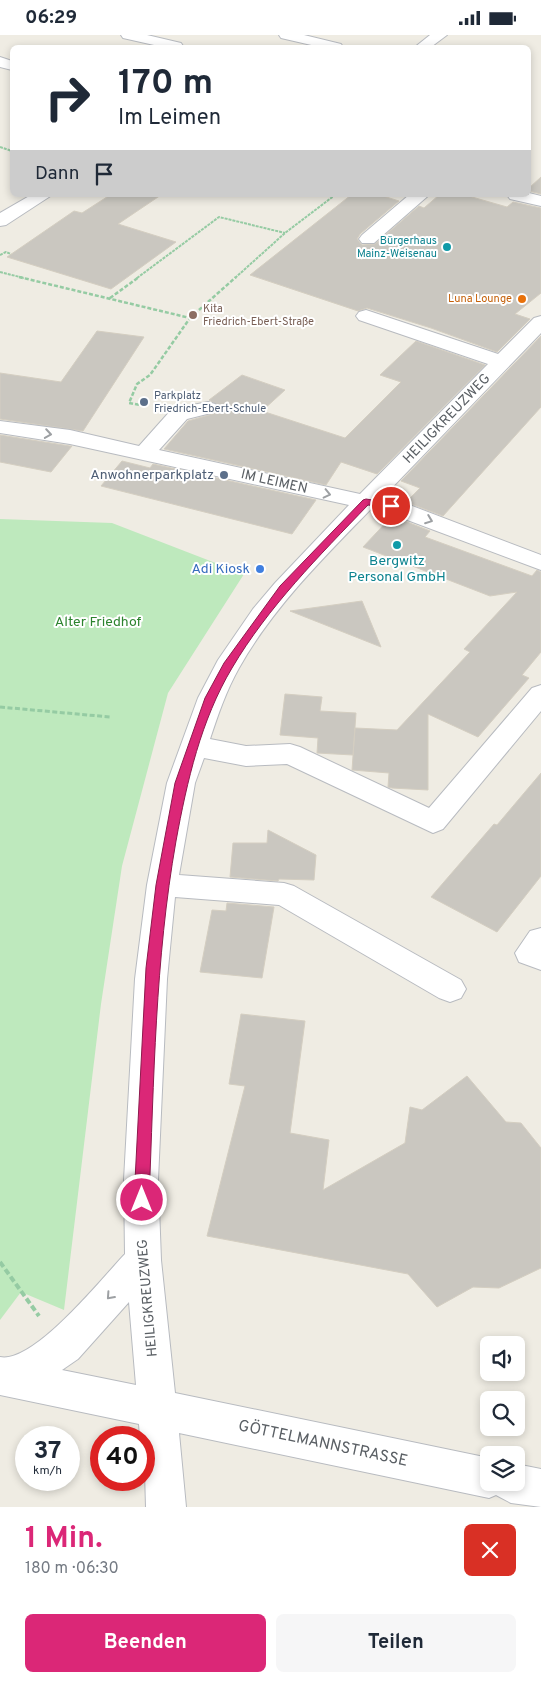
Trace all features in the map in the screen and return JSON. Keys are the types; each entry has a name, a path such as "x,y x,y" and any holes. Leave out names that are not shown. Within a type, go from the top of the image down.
{"street":[{"path":"128,35 180,44"},
{"path":"286,35 328,45"},
{"path":"425,45 440,35"},
{"path":"0,221 40,197"},
{"path":"368,239 418,197"},
{"path":"524,197 541,201"},
{"path":"366,316 502,362"},
{"name":"HEILIGKREUZWEG","path":"166,1507 143,1260 141,1180 150,988 162,885 181,783 211,698 244,641 284,588 541,322"},
{"path":"145,453 180,414 208,408"},
{"name":"IM LEIMEN","path":"0,427 145,453 391,506 541,563"},
{"path":"193,747 246,756 290,754 433,822 541,694"},
{"path":"162,885 284,894 450,989"},
{"path":"541,940 530,953 541,959"},
{"path":"3,1377 43,1361 65,1346 143,1260"},
{"name":"GÖTTELMANNSTRASSE","path":"3,1377 480,1476"},
{"path":"525,1486 541,1489"}],"path":[{"path":"140,405 129,403 136,384 150,375 190,318 285,233 332,197"},
{"path":"109,298 219,217 285,233"},
{"path":"0,255 6,252 11,254"},
{"path":"0,272 190,318"},
{"path":"0,707 110,717"},
{"path":"0,1262 43,1321"}],"green space":[{"name":"Alter Friedhof","path":"0,519 112,523 244,574 168,693 122,866 101,1004 64,1310 21,1292 0,1320"}],"building":[{"path":"541,177 541,194 531,192 531,186"},
{"path":"107,197 158,197 118,224 176,242 111,289 7,257 74,211 82,213"},
{"path":"348,197 386,197 399,201 360,234 357,239 362,245 375,244 419,206 424,208 437,197 472,197 507,207 513,202 541,208 541,293 515,314 530,319 497,352 431,328 367,308 358,311 250,275"},
{"path":"97,331 144,337 83,431 0,419 0,373 61,382"},
{"path":"541,336 541,407 443,516 406,502 420,488 401,481"},
{"path":"416,341 485,365 377,474 341,462 326,485 164,449 188,421 216,413 220,407 209,400 242,375 285,390 262,411 345,438 401,382 380,375"},
{"path":"0,435 72,446 51,472 0,462"},
{"path":"122,461 150,468 153,464 316,500 292,534 101,486"},
{"path":"392,516 430,531 425,537 532,576 537,570 541,572 541,652 522,675 529,678 478,737 428,714 428,790 388,787 389,773 352,770 355,728 397,730 470,652 464,649 517,592 490,596 363,547"},
{"path":"362,601 381,647 290,611"},
{"path":"285,694 322,697 320,711 356,713 353,755 317,753 318,738 280,735"},
{"path":"541,773 541,876 497,932 431,897 494,824 497,825"},
{"path":"268,830 316,855 314,880 279,879 278,881 230,877 233,843 267,843"},
{"path":"227,903 274,907 262,978 200,972 212,910 226,911"},
{"path":"241,1014 305,1021 290,1133 329,1140 323,1190 405,1143 410,1107 422,1110 467,1076 506,1122 521,1123 541,1148 541,1268 499,1288 473,1287 437,1307 408,1274 207,1236 245,1086 229,1084"}],"place":[{"name":"Bürgerhaus Mainz-Weisenau","path":"447,247"},
{"name":"Luna Lounge","path":"522,299"},
{"name":"Kita Friedrich-Ebert-Straße","path":"193,315"},
{"name":"Parkplatz Friedrich-Ebert-Schule","path":"144,402"},
{"name":"Anwohnerparkplatz","path":"224,475"},
{"name":"Bergwitz Personal GmbH","path":"397,545"},
{"name":"Adi Kiosk","path":"260,569"}],"route":[{"path":"142,1200 141,1180 152,968 162,885 181,783 193,747 211,698 227,666 262,615 284,588 366,502 391,506"}]}
